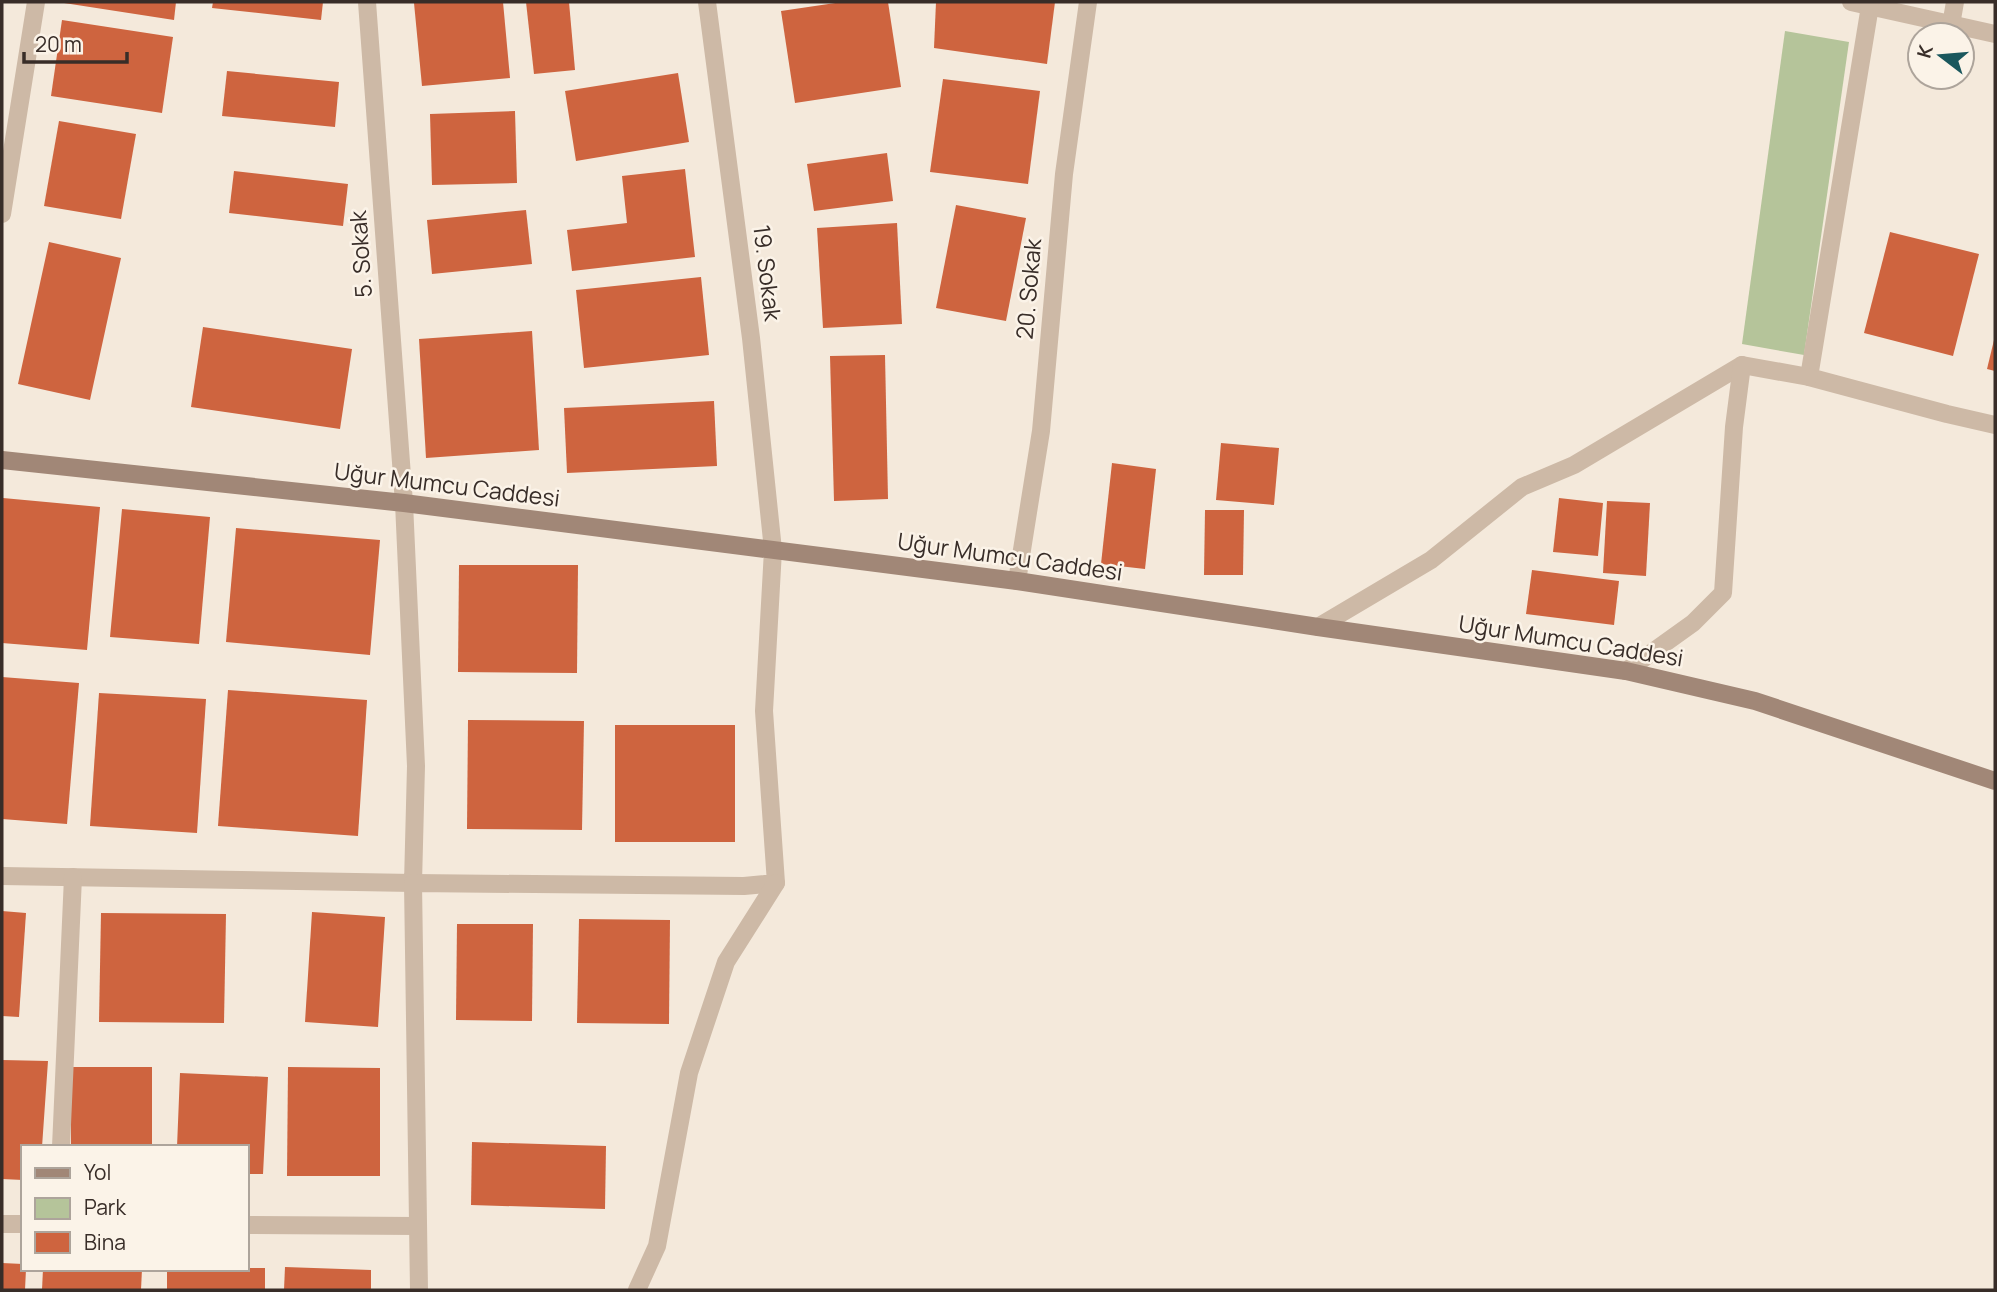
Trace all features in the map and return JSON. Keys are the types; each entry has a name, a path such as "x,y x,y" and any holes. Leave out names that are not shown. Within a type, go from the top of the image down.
{"street":[{"path":"2,214 36,2"},
{"name":"5. Sokak","path":"367,2 404,503 415,766 413,883 419,1290"},
{"name":"19. Sokak","path":"707,2 751,338 773,550 764,711 776,883"},
{"name":"20. Sokak","path":"1017,581 1041,432 1064,174 1088,2"},
{"path":"1851,2 1934,21"},
{"path":"1952,21 1955,2"},
{"path":"1809,377 1870,6"},
{"path":"1976,30 1995,34"},
{"path":"1626,671 1693,623 1723,593 1734,427 1742,365"},
{"path":"1318,627 1431,559 1522,487 1574,466 1742,365 1809,377 1995,425"},
{"name":"Uğur Mumcu Caddesi","path":"2,460 404,503 1017,581 1626,671 1755,701 1995,781"},
{"path":"2,876 730,886 776,883"},
{"path":"61,1145 73,877"},
{"path":"637,1290 657,1246 689,1073 726,962 776,883"},
{"path":"2,1224 21,1224"},
{"path":"248,1225 417,1226"}],"green space":[{"path":"1785,31 1849,42 1804,355 1742,344"}],"building":[{"path":"64,2 176,2 174,20"},
{"path":"213,2 323,2 321,20 212,8"},
{"path":"503,2 510,78 422,86 414,3"},
{"path":"526,2 569,2 575,70 534,74"},
{"path":"842,2 888,2 901,87 795,103 781,11"},
{"path":"936,2 1055,2 1047,64 934,48"},
{"path":"62,20 173,37 162,113 51,96"},
{"path":"227,71 339,82 335,127 222,116"},
{"path":"678,73 689,142 576,161 565,91"},
{"path":"943,79 1040,91 1028,184 930,172"},
{"path":"515,111 517,183 432,185 430,114"},
{"path":"59,121 136,134 121,219 44,206"},
{"path":"887,153 893,201 814,211 807,164"},
{"path":"685,169 695,257 572,271 567,230 627,223 622,176"},
{"path":"234,171 348,184 343,226 229,213"},
{"path":"956,205 1026,218 1006,321 936,308"},
{"path":"526,210 532,264 432,274 427,220"},
{"path":"897,223 902,324 823,328 817,228"},
{"path":"1890,232 1979,254 1953,356 1864,333"},
{"path":"49,242 121,258 90,400 18,384"},
{"path":"701,277 709,355 584,368 576,290"},
{"path":"203,327 352,349 340,429 191,407"},
{"path":"532,331 539,450 426,458 419,339"},
{"path":"1995,340 1995,371 1987,369"},
{"path":"885,355 888,499 834,501 830,356"},
{"path":"714,401 717,466 567,473 564,408"},
{"path":"1221,443 1279,448 1274,505 1216,500"},
{"path":"1112,463 1156,469 1145,569 1101,564"},
{"path":"3,498 100,507 87,650 2,643"},
{"path":"1559,498 1603,503 1598,556 1553,552"},
{"path":"1607,501 1650,503 1646,576 1603,573"},
{"path":"122,509 210,517 199,644 110,637"},
{"path":"1205,510 1244,510 1243,575 1204,575"},
{"path":"236,528 380,540 370,655 226,642"},
{"path":"459,565 578,565 577,673 458,672"},
{"path":"1532,570 1619,581 1614,625 1526,614"},
{"path":"2,677 79,683 67,824 2,819"},
{"path":"228,690 367,700 358,836 218,826"},
{"path":"99,693 206,699 197,833 90,826"},
{"path":"468,720 584,721 582,830 467,829"},
{"path":"615,725 735,725 735,842 615,842"},
{"path":"2,911 26,913 19,1017 2,1016"},
{"path":"312,912 385,917 378,1027 305,1022"},
{"path":"101,913 226,914 224,1023 99,1022"},
{"path":"579,919 670,920 669,1024 577,1023"},
{"path":"457,924 533,924 532,1021 456,1020"},
{"path":"2,1060 48,1061 42,1145 21,1145 21,1180 2,1179"},
{"path":"71,1067 152,1067 152,1145 71,1145"},
{"path":"288,1067 380,1068 380,1176 287,1176"},
{"path":"180,1073 268,1077 263,1174 248,1174 248,1145 177,1145"},
{"path":"472,1142 606,1146 605,1209 471,1205"},
{"path":"2,1263 21,1264 21,1271 26,1271 25,1290 2,1290"},
{"path":"285,1267 371,1270 371,1290 284,1290"},
{"path":"248,1268 265,1268 265,1290 167,1290 167,1271 248,1271"},
{"path":"43,1271 142,1271 141,1290 42,1290"}]}
